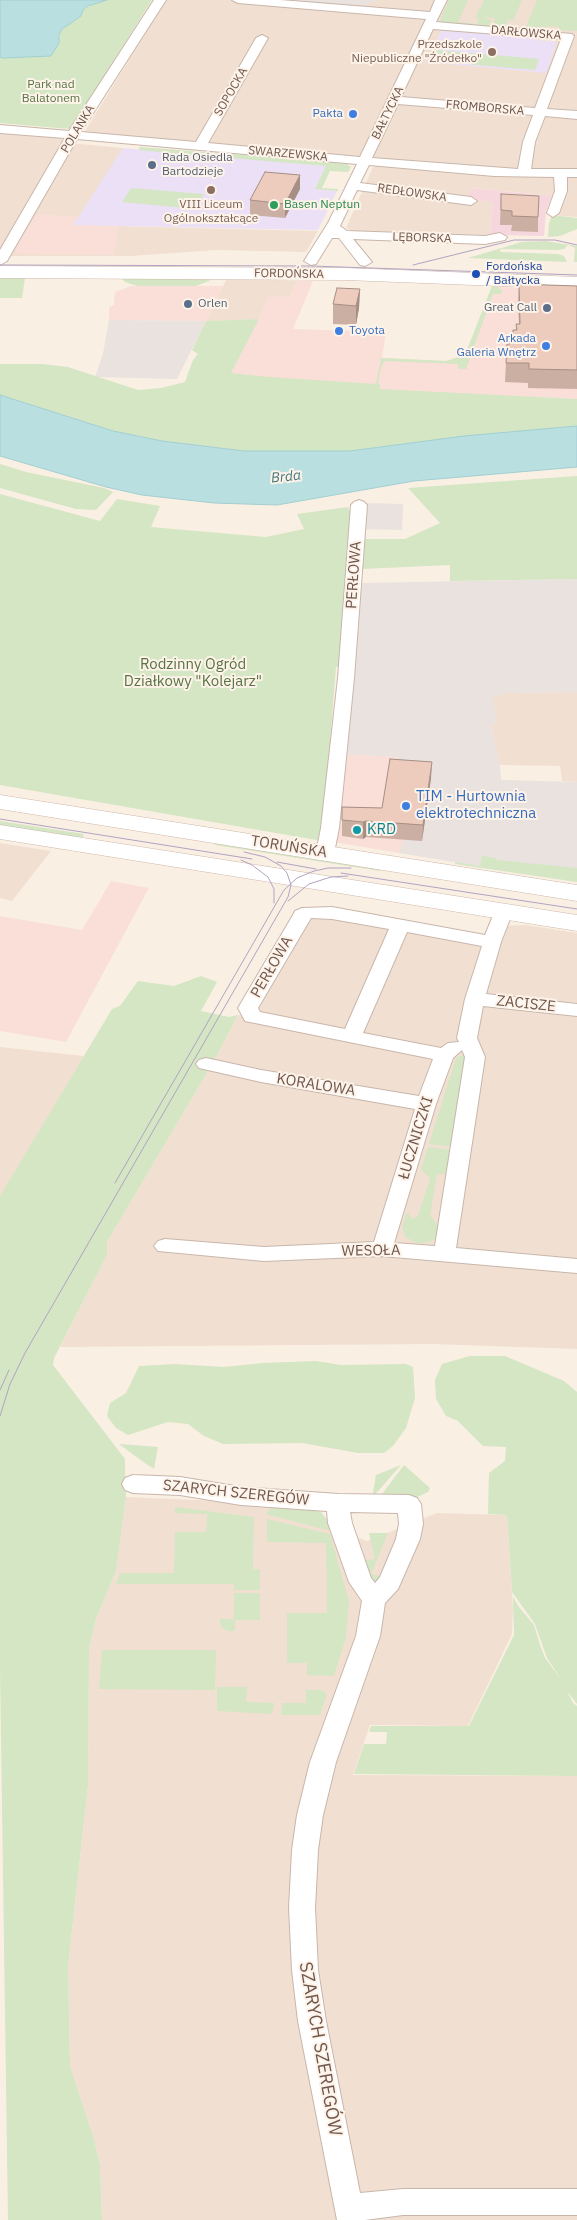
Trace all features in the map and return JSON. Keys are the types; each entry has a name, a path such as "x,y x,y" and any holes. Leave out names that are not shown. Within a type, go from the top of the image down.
{"main road":[{"name":"FORDOŃSKA","path":"0,261 311,261 354,270 577,283"},
{"path":"311,261 314,269 327,274"},
{"name":"FORDOŃSKA","path":"0,272 327,274 354,270 577,270"},
{"name":"TORUŃSKA","path":"0,802 577,893"},
{"name":"TORUŃSKA","path":"0,832 577,923"}],"street":[{"name":"POLANKA","path":"0,261 73,136 160,0"},
{"path":"238,0 349,9 363,21 388,12 432,20"},
{"name":"BAŁTYCKA","path":"311,261 335,231 353,186 441,0"},
{"name":"DARŁOWSKA","path":"432,20 568,36 529,142 524,173"},
{"name":"SOPOCKA","path":"200,146 262,38"},
{"name":"FROMBORSKA","path":"394,100 577,115"},
{"name":"SWARZEWSKA","path":"0,130 524,173 577,173"},
{"path":"553,213 561,191 560,174"},
{"name":"REDŁOWSKA","path":"353,186 470,201"},
{"path":"335,231 354,270"},
{"name":"LĘBORSKA","path":"335,231 486,240 500,237"},
{"name":"PERŁOWA","path":"324,853 330,828 346,678 359,505"},
{"name":"PERŁOWA","path":"444,1055 252,1017 248,1008 302,915 318,911 492,942"},
{"path":"445,1254 475,1057 467,1038 475,999 492,942 504,912"},
{"path":"352,1037 400,926"},
{"name":"ZACISZE","path":"475,999 577,1010"},
{"path":"444,1055 467,1038"},
{"name":"ŁUCZNICZKI","path":"382,1248 426,1104 444,1055"},
{"name":"KORALOWA","path":"206,1064 261,1076 426,1104"},
{"name":"WESOŁA","path":"165,1246 264,1254 382,1248 577,1266"},
{"name":"SZARYCH SZEREGÓW","path":"134,1484 180,1486 241,1496 338,1503 409,1504 411,1524 408,1539 390,1582 374,1598 368,1636 332,1735 316,1786 305,1850 303,1938 312,2021 350,2214 403,2202 577,2202"},
{"path":"338,1503 340,1523 361,1582 374,1598"}],"shaded area":[{"path":"166,0 577,0 577,217 550,215 561,192 552,196 472,188 493,202 490,235 356,233 346,228 373,167 378,165 82,136"},
{"path":"290,0 378,0 363,6"},
{"name":"Przedszkole Niepubliczne \"Źródełko\"","path":"441,31 472,31 536,37 536,40 557,42 546,73 426,62"},
{"path":"0,129 73,135 69,143 123,148 74,225 318,231 306,252 216,250 131,256 0,256"},
{"name":"VIII Liceum Ogólnokształcące","path":"123,148 326,166 315,189 337,191 318,230 73,225"},
{"path":"471,188 552,196 546,211 544,236 490,235 493,202 467,199"},
{"path":"37,214 78,217 74,225 119,226 114,255 19,254 14,249"},
{"path":"227,278 297,281 290,296 269,297 259,319 206,321"},
{"path":"297,281 313,281 293,329 386,332 382,358 446,361 465,355 492,287 577,289 577,399 375,390 231,373 269,297 290,296"},
{"path":"131,286 223,286 206,321 109,320 109,307 114,305 115,292"},
{"path":"109,320 206,321 177,379 95,377 103,354"},
{"path":"362,503 403,504 402,530 360,529"},
{"path":"577,579 577,692 501,693 501,696 492,696 498,723 490,724 500,765 501,780 577,782 577,876 472,865 399,853 404,840 395,775 398,757 343,754 360,583"},
{"path":"577,692 577,782 562,781 560,766 500,765 490,724 498,723 491,696 501,695 501,693"},
{"name":"KRD","path":"343,754 398,757 395,776 404,840 399,853 333,842"},
{"path":"0,843 51,851 12,901 0,898"},
{"path":"111,881 149,888 66,1042 0,1031 0,916 82,930"},
{"path":"309,912 492,942 498,926 526,925 577,933 577,1349 432,1344 60,1347 107,1255 107,1242 211,1066 238,1015 252,1017"},
{"path":"0,1047 84,1056 0,1197"},
{"path":"126,1497 265,1503 313,1519 367,1541 437,1513 507,1515 513,1610 512,1634 468,1726 370,1725 353,1775 577,1776 577,2220 102,2220 100,2166 94,2139 70,2066 68,1966 88,1785 89,1649 96,1619 116,1571"}],"green space":[{"name":"Park nad Balatonem","path":"107,0 152,0 70,129 0,123 0,57 51,56 59,43 60,32 66,25 81,16 83,10 93,4"},
{"path":"449,0 468,0 458,22 477,24 479,19 475,18 484,0 522,0 513,21 508,20 506,26 526,27 537,0 577,0 577,31 559,30 559,27 546,26 545,29 526,29 493,26 495,18 482,17 491,20 490,25 444,23 440,20"},
{"path":"436,50 539,59 535,70 431,61"},
{"path":"140,147 230,154 229,158 138,150"},
{"path":"232,154 346,164 351,167 348,172 330,171 322,188 338,189 338,191 315,189 326,166 230,158"},
{"path":"131,188 204,194 195,209 122,202"},
{"path":"552,215 577,218 577,229 560,236 548,237 549,223"},
{"path":"545,241 577,246 577,262 574,262 575,248 568,245 564,249 559,250 501,249 500,252 558,254 564,256 567,262 468,258 522,242"},
{"path":"120,277 212,278 196,286 138,286 125,282"},
{"path":"0,278 25,278 22,298 0,298"},
{"path":"492,286 498,287 502,291 501,294 493,294 466,369 458,369 458,364 384,361 381,366 378,383 380,384 380,389 577,399 577,426 350,451 244,451 162,441 113,431 0,395 0,364 42,364 68,367 138,390 161,388 185,382 193,360 198,354 192,350 206,321 259,319 231,373 376,384 381,358 446,361 465,355"},
{"path":"0,464 26,472 104,488 113,492 96,510 76,509 0,488"},
{"path":"577,476 577,579 450,581 450,565 362,569 362,539 405,539 440,523 408,488"},
{"name":"Rodzinny Ogród Działkowy \"Kolejarz\"","path":"0,494 100,521 117,499 160,506 151,527 266,537 304,529 297,514 348,507 354,521 342,666 336,667 322,841 0,785"},
{"path":"0,821 84,834 82,838 0,827"},
{"path":"217,840 382,867 380,871 215,845"},
{"path":"482,856 496,858 496,860 577,868 577,882 455,864 455,862 480,866"},
{"path":"201,976 217,982 201,1011 229,1017 238,1015 211,1066 107,1242 107,1255 54,1358 53,1365 125,1459 126,1497 116,1571 96,1619 89,1649 88,1785 68,1966 70,2066 94,2139 100,2166 102,2220 8,2220 0,1667 0,1196 112,1009 120,1006 138,981 174,986"},
{"path":"463,1055 466,1057 453,1147 429,1144 456,1058"},
{"path":"428,1147 452,1150 449,1174 437,1174 430,1216 440,1227 437,1238 429,1242 417,1243 405,1237 402,1226 406,1214 408,1213 412,1219 418,1216 430,1178 421,1169"},
{"path":"470,1356 505,1356 564,1381 577,1392 577,1704 567,1691 573,1703 577,1706 577,1776 354,1774 364,1744 386,1744 387,1732 369,1732 371,1726 469,1726 514,1635 513,1597 534,1625 545,1658 563,1682 547,1658 535,1624 512,1592 507,1515 488,1514 489,1473 505,1461 506,1447 483,1446 458,1421 446,1416 436,1399 435,1380 442,1364"},
{"path":"316,1361 341,1365 406,1364 413,1367 415,1398 406,1428 393,1446 384,1453 358,1453 302,1443 223,1444 204,1436 188,1424 168,1422 128,1435 116,1428 107,1416 110,1403 126,1393 139,1366 175,1364 224,1367"},
{"path":"119,1444 158,1447 154,1469 142,1461"},
{"path":"401,1465 372,1498 376,1475"},
{"path":"404,1465 430,1488 428,1492 413,1499 379,1498"},
{"path":"274,1505 321,1512 329,1522 331,1531 266,1514"},
{"path":"175,1507 254,1517 253,1569 260,1569 260,1590 234,1590 234,1584 116,1584 120,1573 174,1573 175,1532 206,1532 207,1514 175,1513"},
{"path":"267,1519 330,1534 349,1601 346,1637 334,1676 307,1675 307,1663 287,1663 287,1613 327,1613 326,1543 267,1542"},
{"path":"369,1533 388,1533 371,1574 384,1577 374,1582 361,1561 375,1559"},
{"path":"234,1593 260,1593 260,1620 235,1620 235,1631 228,1631 222,1628 219,1619 234,1619"},
{"path":"102,1650 216,1650 215,1690 99,1689"},
{"path":"217,1687 247,1687 246,1702 274,1703 272,1714 217,1711"},
{"path":"306,1690 321,1690 327,1694 320,1715 281,1715 282,1703 306,1703"}],"water":[{"path":"0,0 107,0 88,6 83,10 81,16 62,29 59,35 59,43 51,56 3,58 0,57"},
{"name":"Brda","path":"0,395 113,431 162,441 244,451 350,451 464,436 577,426 577,467 414,481 277,505 214,503 142,495 106,487 0,456"}],"building":[{"path":"265,172 300,175 285,204 250,200"},
{"path":"501,194 539,196 538,217 512,216 512,211 501,210"},
{"name":"Arkada Galeria Wnętrz","path":"519,284 577,286 577,370 529,369 529,363 506,363 507,344 510,344 510,337 513,337 513,330 517,330 516,324 520,324"},
{"path":"337,288 360,289 356,306 333,304"},
{"path":"390,759 432,762 423,825 342,820 342,807 382,808"}],"tram line":[{"path":"413,265 514,240 555,240 577,245"},
{"path":"0,265 311,266 577,275"},
{"path":"0,819 252,859"},
{"path":"244,852 265,857 281,866 287,873 291,884"},
{"path":"241,860 252,865 268,877 274,889 274,903"},
{"path":"277,862 316,869"},
{"path":"291,884 297,878 314,871 328,868 351,868"},
{"path":"341,873 577,909"},
{"path":"288,901 309,884 331,877 348,876"},
{"path":"0,1416 10,1384 25,1353 288,897 291,884"},
{"path":"115,1183 284,890 291,884"},
{"path":"0,1390 9,1370"}],"place":[{"name":"Przedszkole Niepubliczne \"Źródełko\"","path":"492,52"},
{"name":"Pakta","path":"353,114"},
{"name":"Rada Osiedla Bartodzieje","path":"152,165"},
{"name":"VIII Liceum Ogólnokształcące","path":"211,190"},
{"name":"Basen Neptun","path":"274,205"},
{"name":"Fordońska / Bałtycka","path":"476,274"},
{"name":"Orlen","path":"188,304"},
{"name":"Great Call","path":"547,308"},
{"name":"Toyota","path":"339,331"},
{"name":"Arkada Galeria Wnętrz","path":"546,346"},
{"name":"TIM - Hurtownia elektrotechniczna","path":"406,806"},
{"name":"KRD","path":"357,830"}]}
